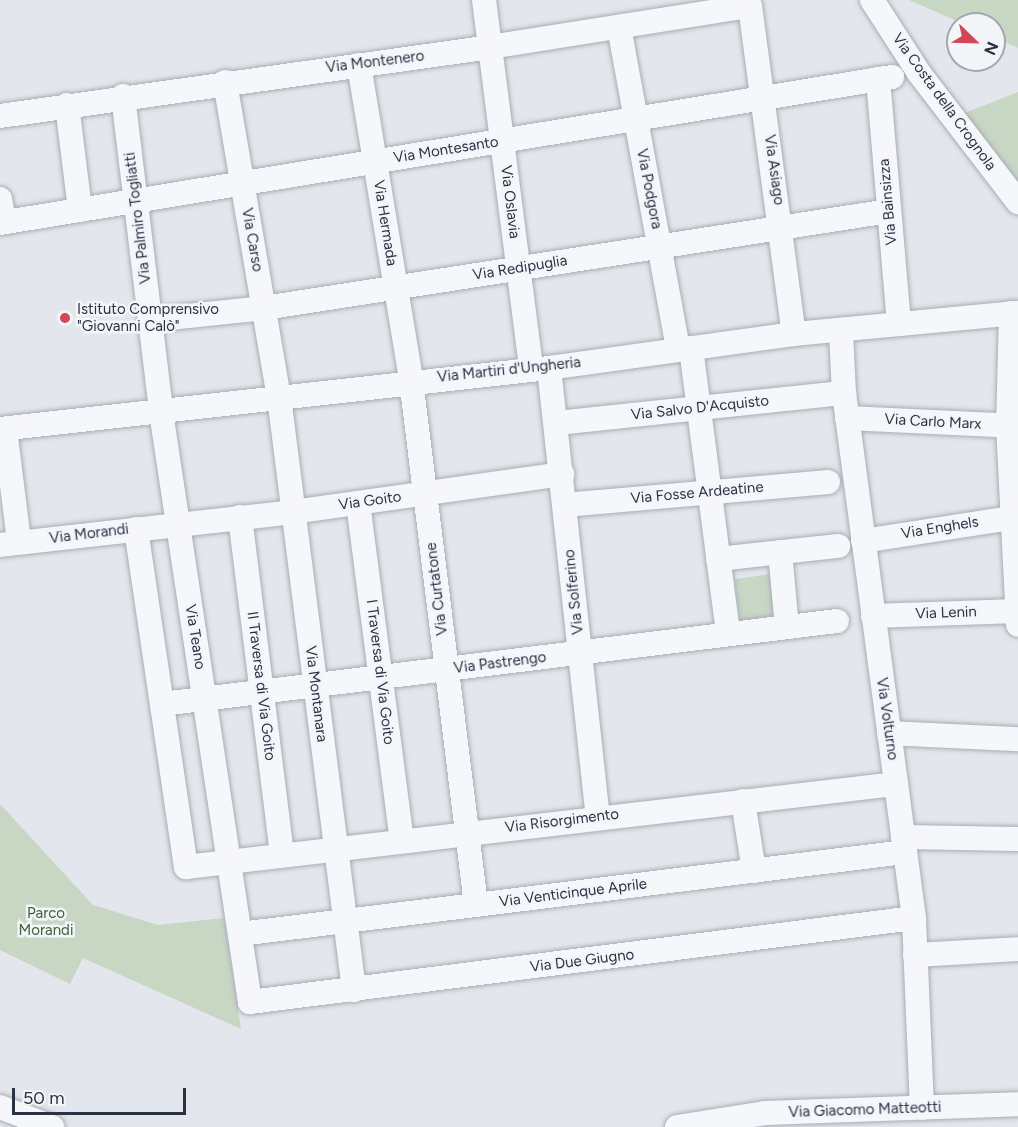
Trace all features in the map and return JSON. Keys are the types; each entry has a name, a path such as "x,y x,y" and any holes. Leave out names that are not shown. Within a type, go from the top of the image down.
{"street":[{"name":"Via Oslavia","path":"484,0 519,269 540,368"},
{"name":"Via Costa della Crognola","path":"872,0 919,73 1018,202"},
{"name":"Via Montenero","path":"0,116 123,96 490,47 750,6"},
{"name":"Via Asiago","path":"750,6 794,334"},
{"name":"Via Podgora","path":"619,27 659,246 699,408 728,634"},
{"name":"Via Hermada","path":"359,65 411,381"},
{"name":"Via Montesanto","path":"1,215 80,210 885,78"},
{"name":"Via Bainsizza","path":"885,78 889,211 899,324"},
{"name":"Via Carso","path":"225,82 279,397"},
{"name":"Via Palmiro Togliatti","path":"123,96 161,412"},
{"path":"68,105 80,210"},
{"name":"Via Redipuglia","path":"150,320 264,308 519,269 781,225 889,211"},
{"path":"1015,313 1013,426 1018,615"},
{"name":"Via Martiri d'Ungheria","path":"2,429 540,368 794,334 841,332 1015,313"},
{"name":"Via Volturno","path":"841,332 847,418 914,918 922,1108"},
{"name":"Via Solferino","path":"540,368 557,423 598,817"},
{"name":"Via Curtatone","path":"411,381 476,905"},
{"name":"Via Salvo D'Acquisto","path":"557,423 844,393"},
{"name":"Via Montanara","path":"279,397 354,990"},
{"name":"Via Teano","path":"161,412 250,1002"},
{"name":"Via Carlo Marx","path":"847,418 1013,426"},
{"path":"2,429 10,543"},
{"name":"Via Goito","path":"178,524 293,512 562,474"},
{"name":"Via Fosse Ardeatine","path":"565,504 828,482"},
{"name":"I Traversa di Via Goito","path":"358,503 402,840"},
{"name":"II Traversa di Via Goito","path":"240,517 282,855"},
{"name":"Via Enghels","path":"863,541 1015,517"},
{"name":"Via Morandi","path":"10,543 178,524"},
{"path":"136,529 186,867 229,862"},
{"path":"718,559 838,546"},
{"path":"780,552 787,627"},
{"name":"Via Lenin","path":"873,616 1018,615"},
{"name":"Via Pastrengo","path":"162,704 837,621"},
{"path":"889,733 1018,739"},
{"name":"Via Risorgimento","path":"229,862 598,817 896,784"},
{"path":"743,801 754,871"},
{"name":"Via Venticinque Aprile","path":"240,934 754,871 904,845 1018,840"},
{"name":"Via Due Giugno","path":"250,1002 914,918"},
{"path":"915,955 1018,949"},
{"name":"Via Giacomo Matteotti","path":"677,1127 765,1113 1018,1104"},
{"path":"0,1107 52,1127"}],"green space":[{"path":"909,0 1018,0 1018,48 1006,42 1006,12 946,12 946,16"},
{"path":"1018,92 1018,185 965,113"},
{"path":"772,574 778,616 740,621 734,579"},
{"name":"Parco Morandi","path":"0,804 93,905 158,925 224,918 241,1029 83,958 70,984 0,950"}],"place":[{"name":"Istituto Comprensivo \"Giovanni Calò\"","path":"65,318"}]}
